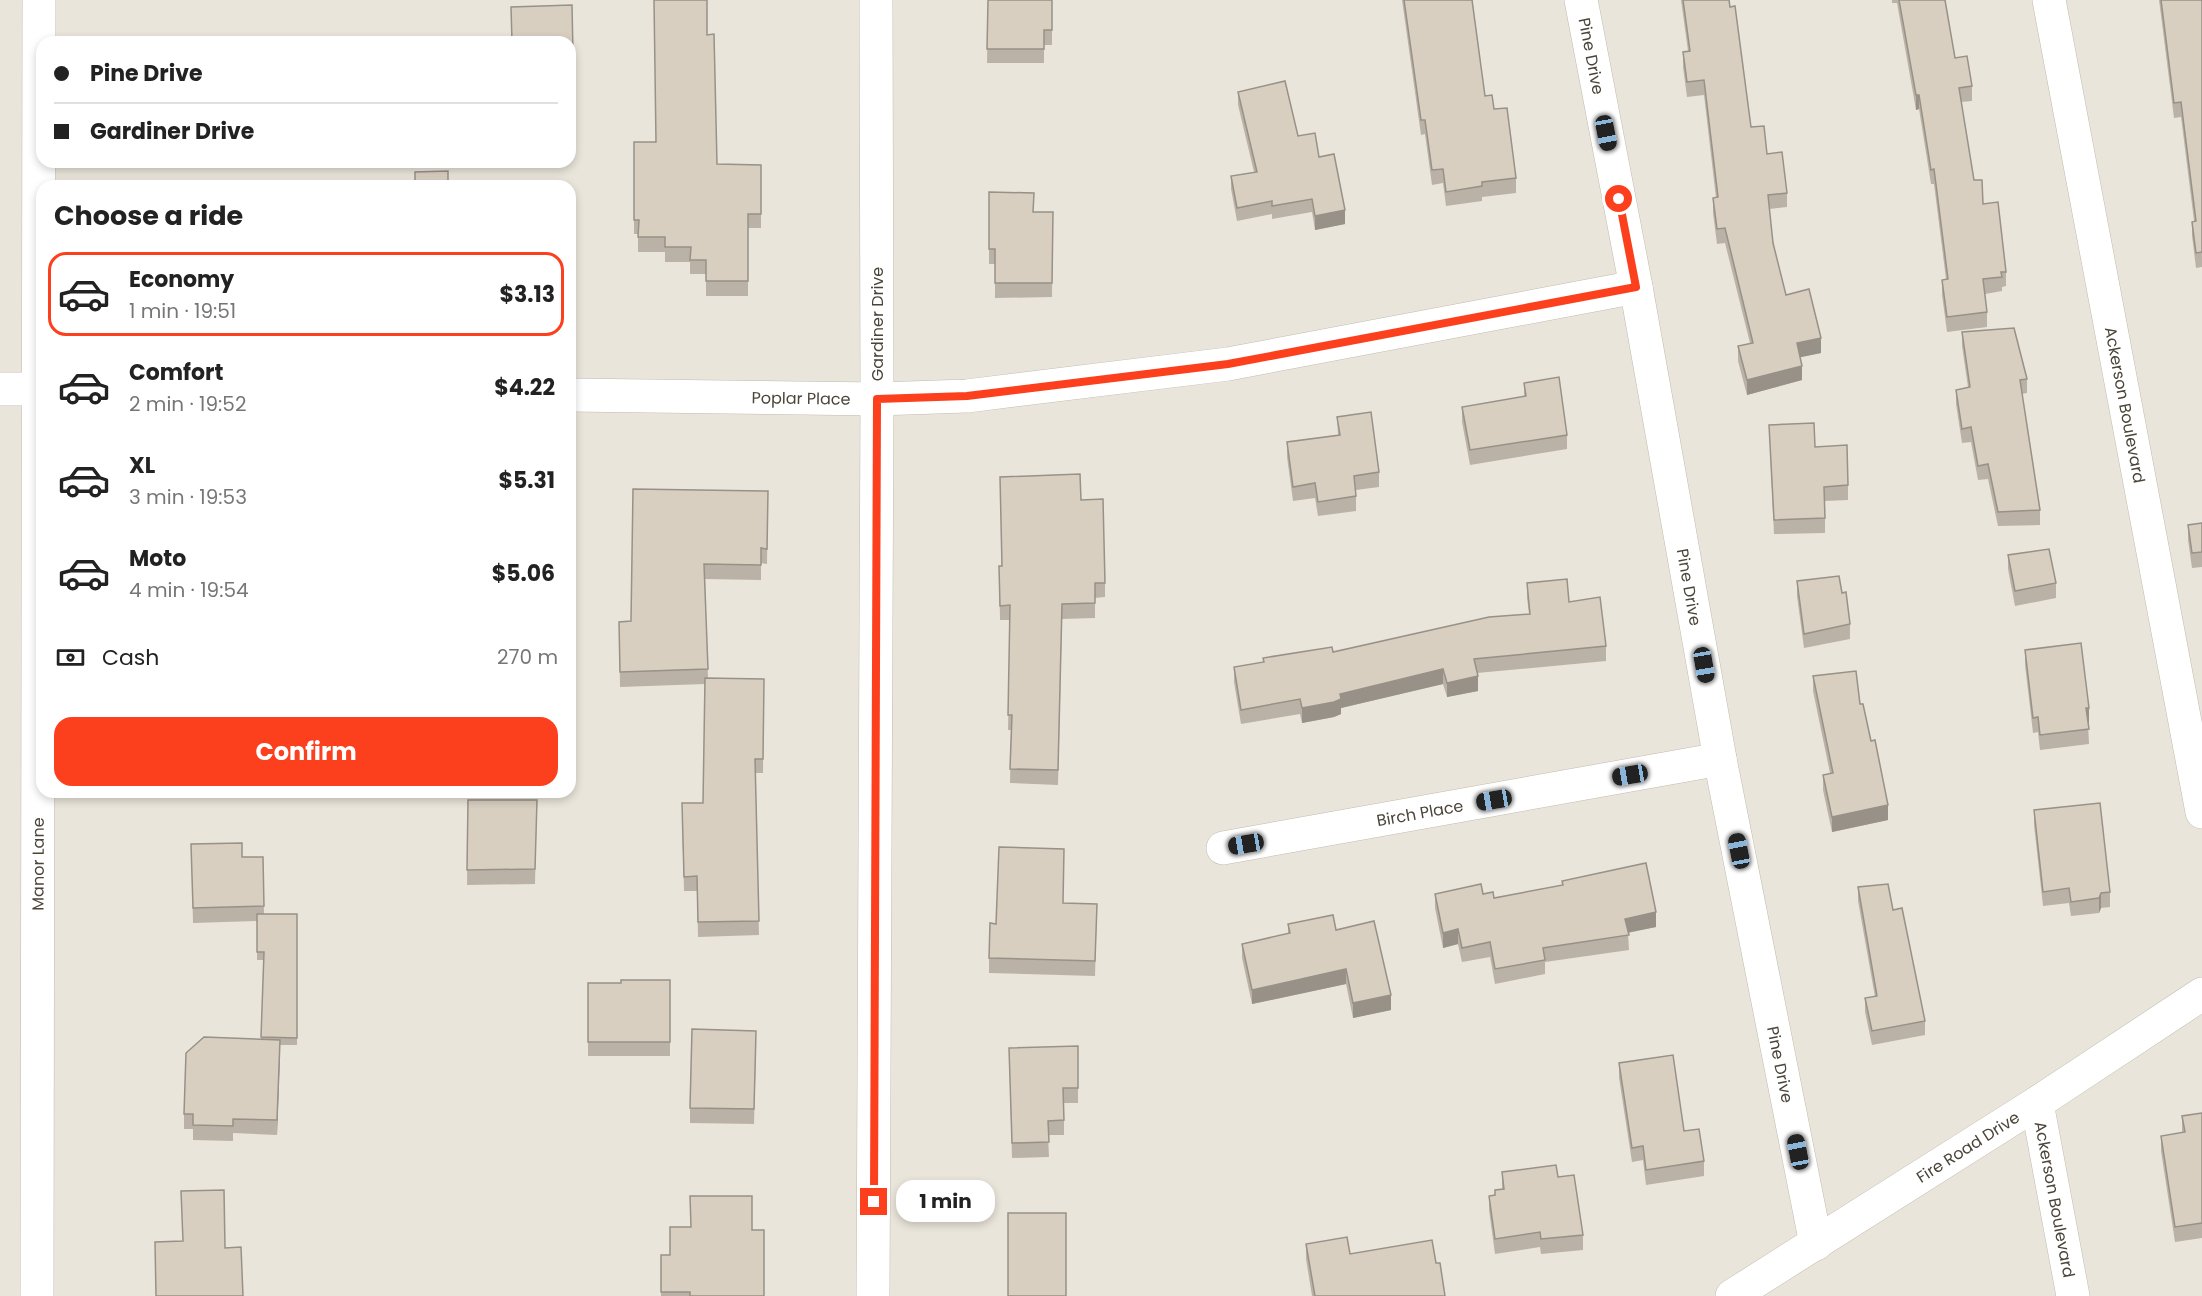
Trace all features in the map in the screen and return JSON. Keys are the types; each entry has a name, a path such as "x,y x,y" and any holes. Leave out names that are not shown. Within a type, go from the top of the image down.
{"street":[{"name":"Manor Lane","path":"39,0 39,36"},
{"name":"Gardiner Drive","path":"873,1296 877,399 876,0"},
{"name":"Pine Drive","path":"1581,0 1636,287 1720,759 1816,1244"},
{"name":"Ackerson Boulevard","path":"2049,0 2202,812"},
{"name":"Poplar Place","path":"576,395 877,399 967,396 1228,364 1636,287"},
{"path":"0,389 36,389"},
{"name":"Birch Place","path":"1223,848 1720,759"},
{"name":"Manor Lane","path":"37,1296 38,798"},
{"name":"Fire Road Drive","path":"1732,1296 2037,1103 2202,994"},
{"name":"Ackerson Boulevard","path":"2037,1103 2073,1296"}],"shaded area":[{"path":"0,0 2202,0 2202,1296 0,1296"}],"building":[{"path":"654,0 707,0 707,35 714,34 717,164 761,165 761,214 748,214 748,281 706,281 706,260 690,260 691,247 665,247 665,237 638,237 639,220 634,220 634,142 656,142"},
{"path":"988,0 1052,0 1052,30 1044,30 1044,49 987,49"},
{"path":"1404,0 1472,0 1485,96 1492,95 1494,109 1507,108 1516,178 1482,182 1482,186 1446,192 1443,169 1432,170 1425,120 1421,120"},
{"path":"1683,0 1729,0 1730,7 1735,6 1751,127 1764,126 1767,154 1782,152 1787,193 1768,195 1773,243 1786,295 1809,289 1821,338 1797,343 1802,366 1747,380 1738,346 1753,343 1725,228 1717,229 1713,198 1718,197 1704,80 1687,82 1683,52 1690,51"},
{"path":"1899,0 1945,0 1955,58 1967,56 1972,86 1959,88 1974,180 1982,180 1983,204 1998,202 2006,272 2001,272 2002,277 1983,279 1987,312 1947,317 1942,280 1948,279 1934,169 1931,170 1919,95 1916,95"},
{"path":"2161,0 2202,0 2202,252 2196,253 2192,222 2196,221 2181,102 2174,103"},
{"path":"572,5 573,36 512,36 511,7"},
{"path":"1285,81 1298,136 1315,133 1319,157 1334,154 1345,210 1315,216 1312,199 1272,206 1272,201 1237,208 1231,176 1257,172 1238,92"},
{"path":"448,171 448,180 415,180 415,172"},
{"path":"989,192 1034,193 1033,212 1053,212 1052,283 995,283 995,249 989,249"},
{"path":"2014,328 2027,379 2020,380 2040,510 1998,512 1988,464 1978,466 1971,427 1962,429 1956,390 1970,387 1962,332"},
{"path":"1559,377 1567,435 1470,450 1462,407 1526,396 1524,383"},
{"path":"1371,412 1379,472 1354,476 1356,496 1318,502 1315,483 1293,487 1287,442 1340,435 1337,417"},
{"path":"1814,423 1815,447 1847,445 1848,485 1824,487 1825,518 1774,520 1769,425"},
{"path":"1080,474 1081,500 1103,499 1105,583 1095,583 1095,603 1062,604 1058,770 1010,769 1012,715 1008,715 1010,605 1000,606 999,566 1002,566 1000,477"},
{"path":"633,489 768,491 767,549 761,548 761,565 704,564 708,669 620,672 619,622 631,621"},
{"path":"2202,523 2202,552 2192,553 2188,525"},
{"path":"2049,549 2056,583 2015,591 2008,555"},
{"path":"1839,576 1842,593 1846,592 1850,624 1804,634 1797,581"},
{"path":"1567,579 1569,602 1600,597 1606,646 1474,659 1478,676 1447,683 1443,669 1340,694 1341,699 1334,702 1302,708 1300,699 1241,710 1234,667 1264,662 1263,658 1332,647 1333,652 1489,617 1530,614 1527,583"},
{"path":"2081,643 2089,708 2086,708 2089,729 2040,735 2038,717 2033,718 2025,650"},
{"path":"1856,671 1860,704 1863,704 1871,741 1875,740 1888,805 1832,817 1823,775 1833,773 1813,676"},
{"path":"705,678 764,679 763,759 755,759 759,921 698,922 697,876 684,877 682,803 703,803"},
{"path":"468,800 537,800 535,869 467,870"},
{"path":"2100,803 2110,892 2101,893 2099,898 2071,902 2069,888 2043,892 2034,810"},
{"path":"242,843 242,857 263,857 264,906 193,908 191,844"},
{"path":"999,847 1064,849 1063,903 1097,904 1095,961 989,958 990,923 996,924"},
{"path":"1646,863 1656,912 1625,919 1629,935 1543,948 1545,960 1495,969 1490,942 1462,948 1458,929 1443,933 1435,894 1481,884 1483,894 1493,892 1494,898 1563,885 1562,881"},
{"path":"1888,884 1893,910 1902,908 1925,1021 1872,1031 1865,998 1877,996 1858,887"},
{"path":"257,914 297,914 297,1038 261,1037 264,952 257,952"},
{"path":"1333,915 1336,930 1374,921 1391,995 1353,1003 1346,969 1252,990 1242,944 1290,933 1288,924"},
{"path":"621,980 670,980 670,1042 588,1042 588,983 621,983"},
{"path":"692,1029 756,1031 754,1109 690,1108"},
{"path":"204,1037 280,1040 277,1120 233,1119 233,1126 193,1125 193,1114 184,1114 186,1053"},
{"path":"1078,1046 1078,1088 1063,1088 1064,1120 1048,1121 1049,1142 1012,1143 1009,1048"},
{"path":"1673,1055 1684,1131 1699,1129 1704,1161 1646,1170 1643,1146 1632,1148 1619,1063"},
{"path":"2202,1113 2202,1223 2175,1227 2161,1136 2185,1132 2182,1116"},
{"path":"1556,1165 1558,1177 1574,1175 1583,1235 1541,1239 1540,1232 1495,1239 1489,1196 1495,1195 1495,1190 1504,1189 1502,1172"},
{"path":"224,1190 225,1248 241,1247 243,1296 156,1296 155,1242 183,1241 181,1191"},
{"path":"690,1196 752,1196 752,1230 764,1230 764,1296 690,1296 690,1292 661,1292 661,1255 670,1255 670,1227 691,1227"},
{"path":"1008,1213 1066,1213 1066,1296 1008,1296"},
{"path":"1347,1237 1350,1254 1432,1240 1436,1263 1440,1263 1445,1296 1315,1296 1306,1244"}],"route":[{"path":"874,1202 877,399 967,396 1228,364 1636,287 1619,199"}]}
